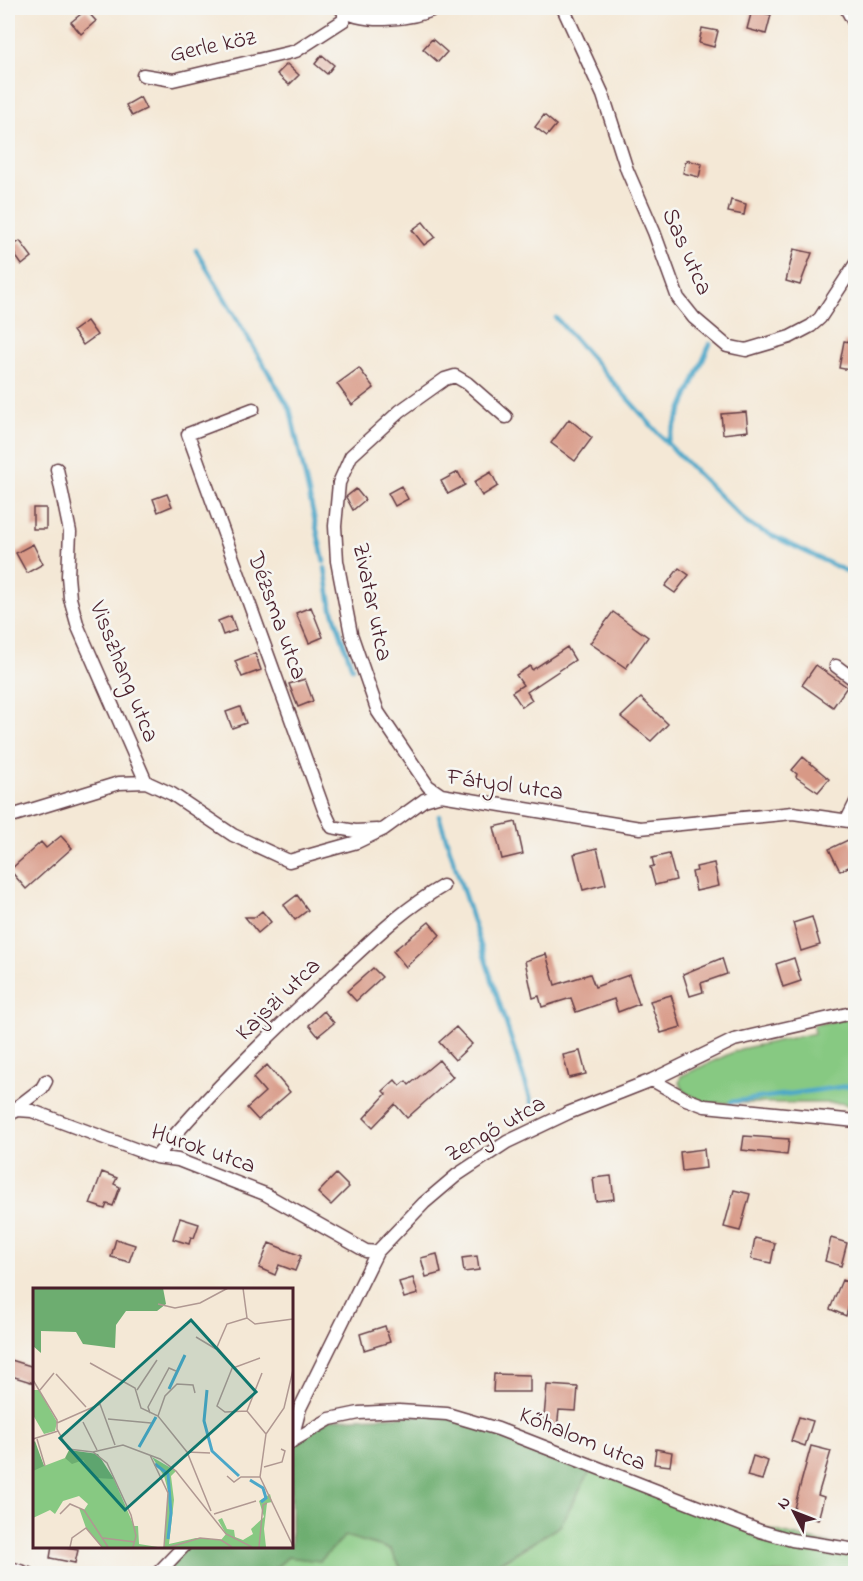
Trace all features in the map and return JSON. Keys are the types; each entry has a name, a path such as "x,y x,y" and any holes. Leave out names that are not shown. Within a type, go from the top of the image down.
{"street":[{"path":"342,9 383,19 416,17 437,8"},
{"path":"846,8 855,26"},
{"name":"Gerle köz","path":"144,75 173,80 296,51 344,20 342,9"},
{"name":"Sas utca","path":"567,9 603,95 627,170 654,232 678,298 694,318 727,346 736,348 746,350 790,338 820,318 855,263"},
{"name":"Zivatar utca","path":"441,795 428,786 378,712 351,634 337,561 335,526 339,483 351,456 400,411 444,379 455,376 467,383 506,417"},
{"name":"Dézsma utca","path":"253,409 188,434 332,827 355,831 384,829"},
{"name":"Visszhang utca","path":"57,469 70,532 68,576 70,598 78,627 146,782"},
{"path":"836,666 855,681"},
{"name":"Fátyol utca","path":"8,817 119,783 146,782 172,794 232,835 289,861 357,842 384,829 424,800 441,795 640,828 793,813 851,821"},
{"path":"851,821 855,802"},
{"name":"Kajszi utca","path":"156,1157 184,1122 300,1007 412,904 443,886"},
{"name":"Zengő utca","path":"292,1442 295,1407 377,1252 424,1203 456,1175 507,1142 568,1113 652,1080 734,1040 855,1012"},
{"path":"9,1113 42,1088 46,1080"},
{"path":"652,1080 686,1099 705,1106 855,1121"},
{"name":"Hurok utca","path":"9,1113 32,1111 156,1157 178,1160 265,1194 366,1251 377,1252"},
{"name":"Kőhalom utca","path":"292,1442 330,1419 359,1413 390,1410 447,1414 498,1430 750,1528 792,1540 855,1550"},
{"path":"157,1574 182,1548"},
{"path":"8,1567 29,1574"}],"green space":[{"path":"855,1017 855,1107 840,1103 706,1103 686,1093 679,1083 681,1076 740,1049 815,1033 813,1025"},
{"path":"447,1414 593,1466 560,1526 482,1573 404,1573 390,1549 345,1536 320,1561 288,1557 269,1573 157,1574 183,1548 292,1548 292,1441 330,1419"},
{"path":"593,1466 722,1518 855,1550 855,1573 482,1574 560,1526"},
{"path":"345,1536 390,1549 404,1573 269,1574 288,1557 320,1561"}],"building":[{"path":"86,10 96,21 81,34 71,22"},
{"path":"752,10 771,15 766,34 747,29"},
{"path":"702,28 718,31 714,47 699,43"},
{"path":"432,39 447,52 438,62 423,49"},
{"path":"322,55 334,65 327,74 315,64"},
{"path":"287,64 299,75 289,85 277,74"},
{"path":"140,97 146,109 132,116 126,105"},
{"path":"544,115 556,125 547,136 535,127"},
{"path":"686,160 702,164 699,177 683,173"},
{"path":"731,200 746,204 744,215 728,212"},
{"path":"423,222 435,237 424,245 412,230"},
{"path":"20,241 32,257 22,265 10,248"},
{"path":"794,249 812,253 800,285 786,281"},
{"path":"87,321 97,335 83,345 73,331"},
{"path":"844,341 855,343 855,371 839,368"},
{"path":"359,368 374,388 352,405 337,384"},
{"path":"746,412 748,431 723,434 721,414"},
{"path":"569,419 592,438 575,461 551,443"},
{"path":"458,472 465,485 448,494 441,481"},
{"path":"491,472 498,486 482,496 474,482"},
{"path":"401,486 408,499 395,506 388,493"},
{"path":"356,489 365,500 353,510 346,497"},
{"path":"167,494 172,506 158,512 153,499"},
{"path":"33,508 46,508 46,529 33,529"},
{"path":"33,544 43,564 27,573 16,553"},
{"path":"679,568 689,575 675,593 665,586"},
{"path":"311,607 323,637 309,643 296,613"},
{"path":"613,612 648,637 626,668 590,643"},
{"path":"231,616 236,630 223,635 218,621"},
{"path":"567,647 575,660 527,692 532,700 522,707 512,692 523,685 516,675 530,666 532,670"},
{"path":"255,653 261,670 242,677 235,661"},
{"path":"816,665 847,687 833,707 802,685"},
{"path":"305,679 313,701 298,707 289,684"},
{"path":"641,698 668,724 651,741 621,717"},
{"path":"240,707 246,723 232,728 226,712"},
{"path":"803,757 829,779 818,792 796,777 797,774 792,770"},
{"path":"516,822 523,854 502,859 494,827"},
{"path":"61,836 72,848 26,889 10,870 41,842 46,848"},
{"path":"850,839 855,852 855,864 840,871 829,849"},
{"path":"597,848 606,884 583,890 574,854"},
{"path":"669,854 676,880 655,885 650,867 654,866 652,858"},
{"path":"714,863 719,886 696,891 692,872 697,871 696,867"},
{"path":"297,895 308,910 295,920 284,905"},
{"path":"262,911 271,922 258,933 245,917 255,917"},
{"path":"812,917 820,945 801,951 793,923"},
{"path":"429,922 440,935 406,967 393,951"},
{"path":"546,954 555,985 590,974 595,987 629,975 639,1004 618,1012 614,999 576,1012 571,998 542,1007 539,996 533,998 525,961"},
{"path":"722,958 727,974 701,983 703,992 690,996 683,974"},
{"path":"794,958 801,981 783,987 776,964"},
{"path":"373,968 382,977 356,1001 347,991"},
{"path":"671,995 681,1027 661,1033 650,1001"},
{"path":"324,1011 334,1023 318,1036 309,1025"},
{"path":"456,1027 472,1044 455,1060 439,1042"},
{"path":"580,1051 586,1074 569,1078 563,1055"},
{"path":"439,1060 453,1077 407,1118 395,1104 373,1127 364,1118 386,1094 383,1091 395,1080 400,1086 406,1081 409,1085"},
{"path":"267,1065 290,1092 258,1120 247,1108 265,1092 253,1078"},
{"path":"744,1136 789,1139 787,1155 742,1150"},
{"path":"704,1149 706,1168 682,1171 680,1152"},
{"path":"102,1172 117,1178 114,1184 120,1187 113,1206 107,1204 105,1209 90,1204"},
{"path":"336,1174 349,1187 331,1205 318,1193"},
{"path":"611,1176 614,1199 596,1201 593,1178"},
{"path":"734,1190 750,1194 740,1231 724,1227"},
{"path":"180,1218 199,1224 189,1244 173,1239"},
{"path":"755,1238 775,1243 771,1263 751,1259"},
{"path":"831,1238 847,1243 841,1266 825,1261"},
{"path":"116,1239 135,1245 129,1262 111,1257"},
{"path":"269,1243 301,1256 295,1271 279,1265 275,1275 259,1268"},
{"path":"437,1254 441,1273 426,1277 421,1258"},
{"path":"477,1256 479,1270 464,1272 462,1258"},
{"path":"413,1278 418,1294 404,1298 399,1282"},
{"path":"842,1280 855,1285 846,1316 830,1309"},
{"path":"385,1326 390,1342 364,1350 360,1334"},
{"path":"8,1359 33,1367 33,1383 8,1375"},
{"path":"494,1374 530,1375 530,1392 493,1392"},
{"path":"547,1385 578,1387 576,1411 559,1410 557,1429 543,1428"},
{"path":"799,1417 813,1421 805,1446 791,1441"},
{"path":"811,1446 831,1451 818,1495 824,1497 818,1520 793,1512"},
{"path":"656,1449 672,1452 670,1466 654,1464"},
{"path":"753,1456 768,1461 762,1480 747,1476"},
{"path":"52,1548 78,1550 75,1563 50,1558"}],"waterway":[{"path":"196,250 290,409 324,562"},
{"path":"556,318 667,443 748,524 856,576"},
{"path":"667,443 710,344"},
{"path":"325,568 331,605 352,668"},
{"path":"439,816 534,1110"},
{"path":"731,1102 856,1085"}]}
